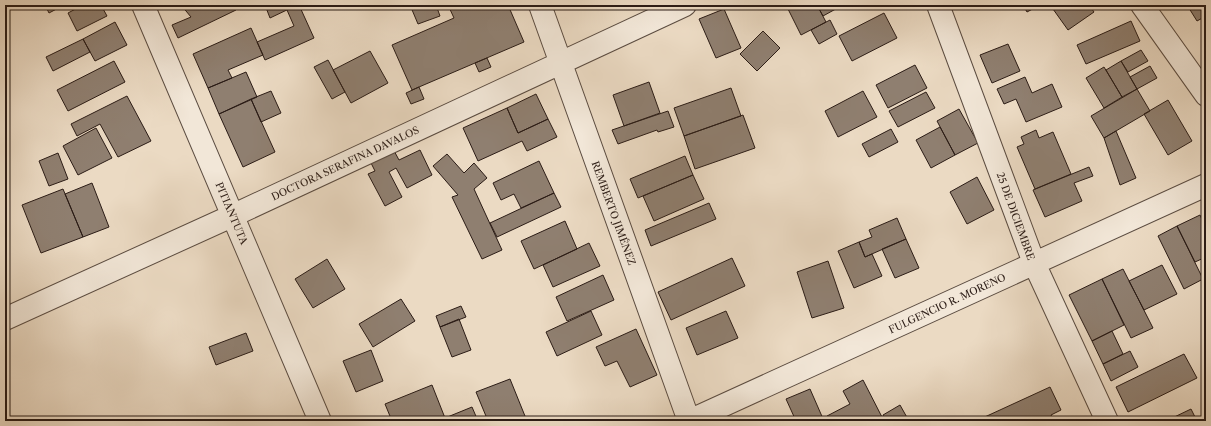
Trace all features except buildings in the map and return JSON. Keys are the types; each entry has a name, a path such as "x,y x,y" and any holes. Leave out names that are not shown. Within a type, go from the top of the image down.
{"street":[{"name":"PITIANTUTA","path":"143,5 234,215 320,421"},
{"name":"REMBERTO JIMÉNEZ","path":"540,5 689,421"},
{"name":"DOCTORA SERAFINA DAVALOS","path":"5,320 561,64 685,5"},
{"name":"25 DE DICIEMBRE","path":"938,5 1034,263 1107,421"},
{"path":"1142,5 1206,96"},
{"name":"FULGENCIO R. MORENO","path":"689,421 1206,185"}]}
